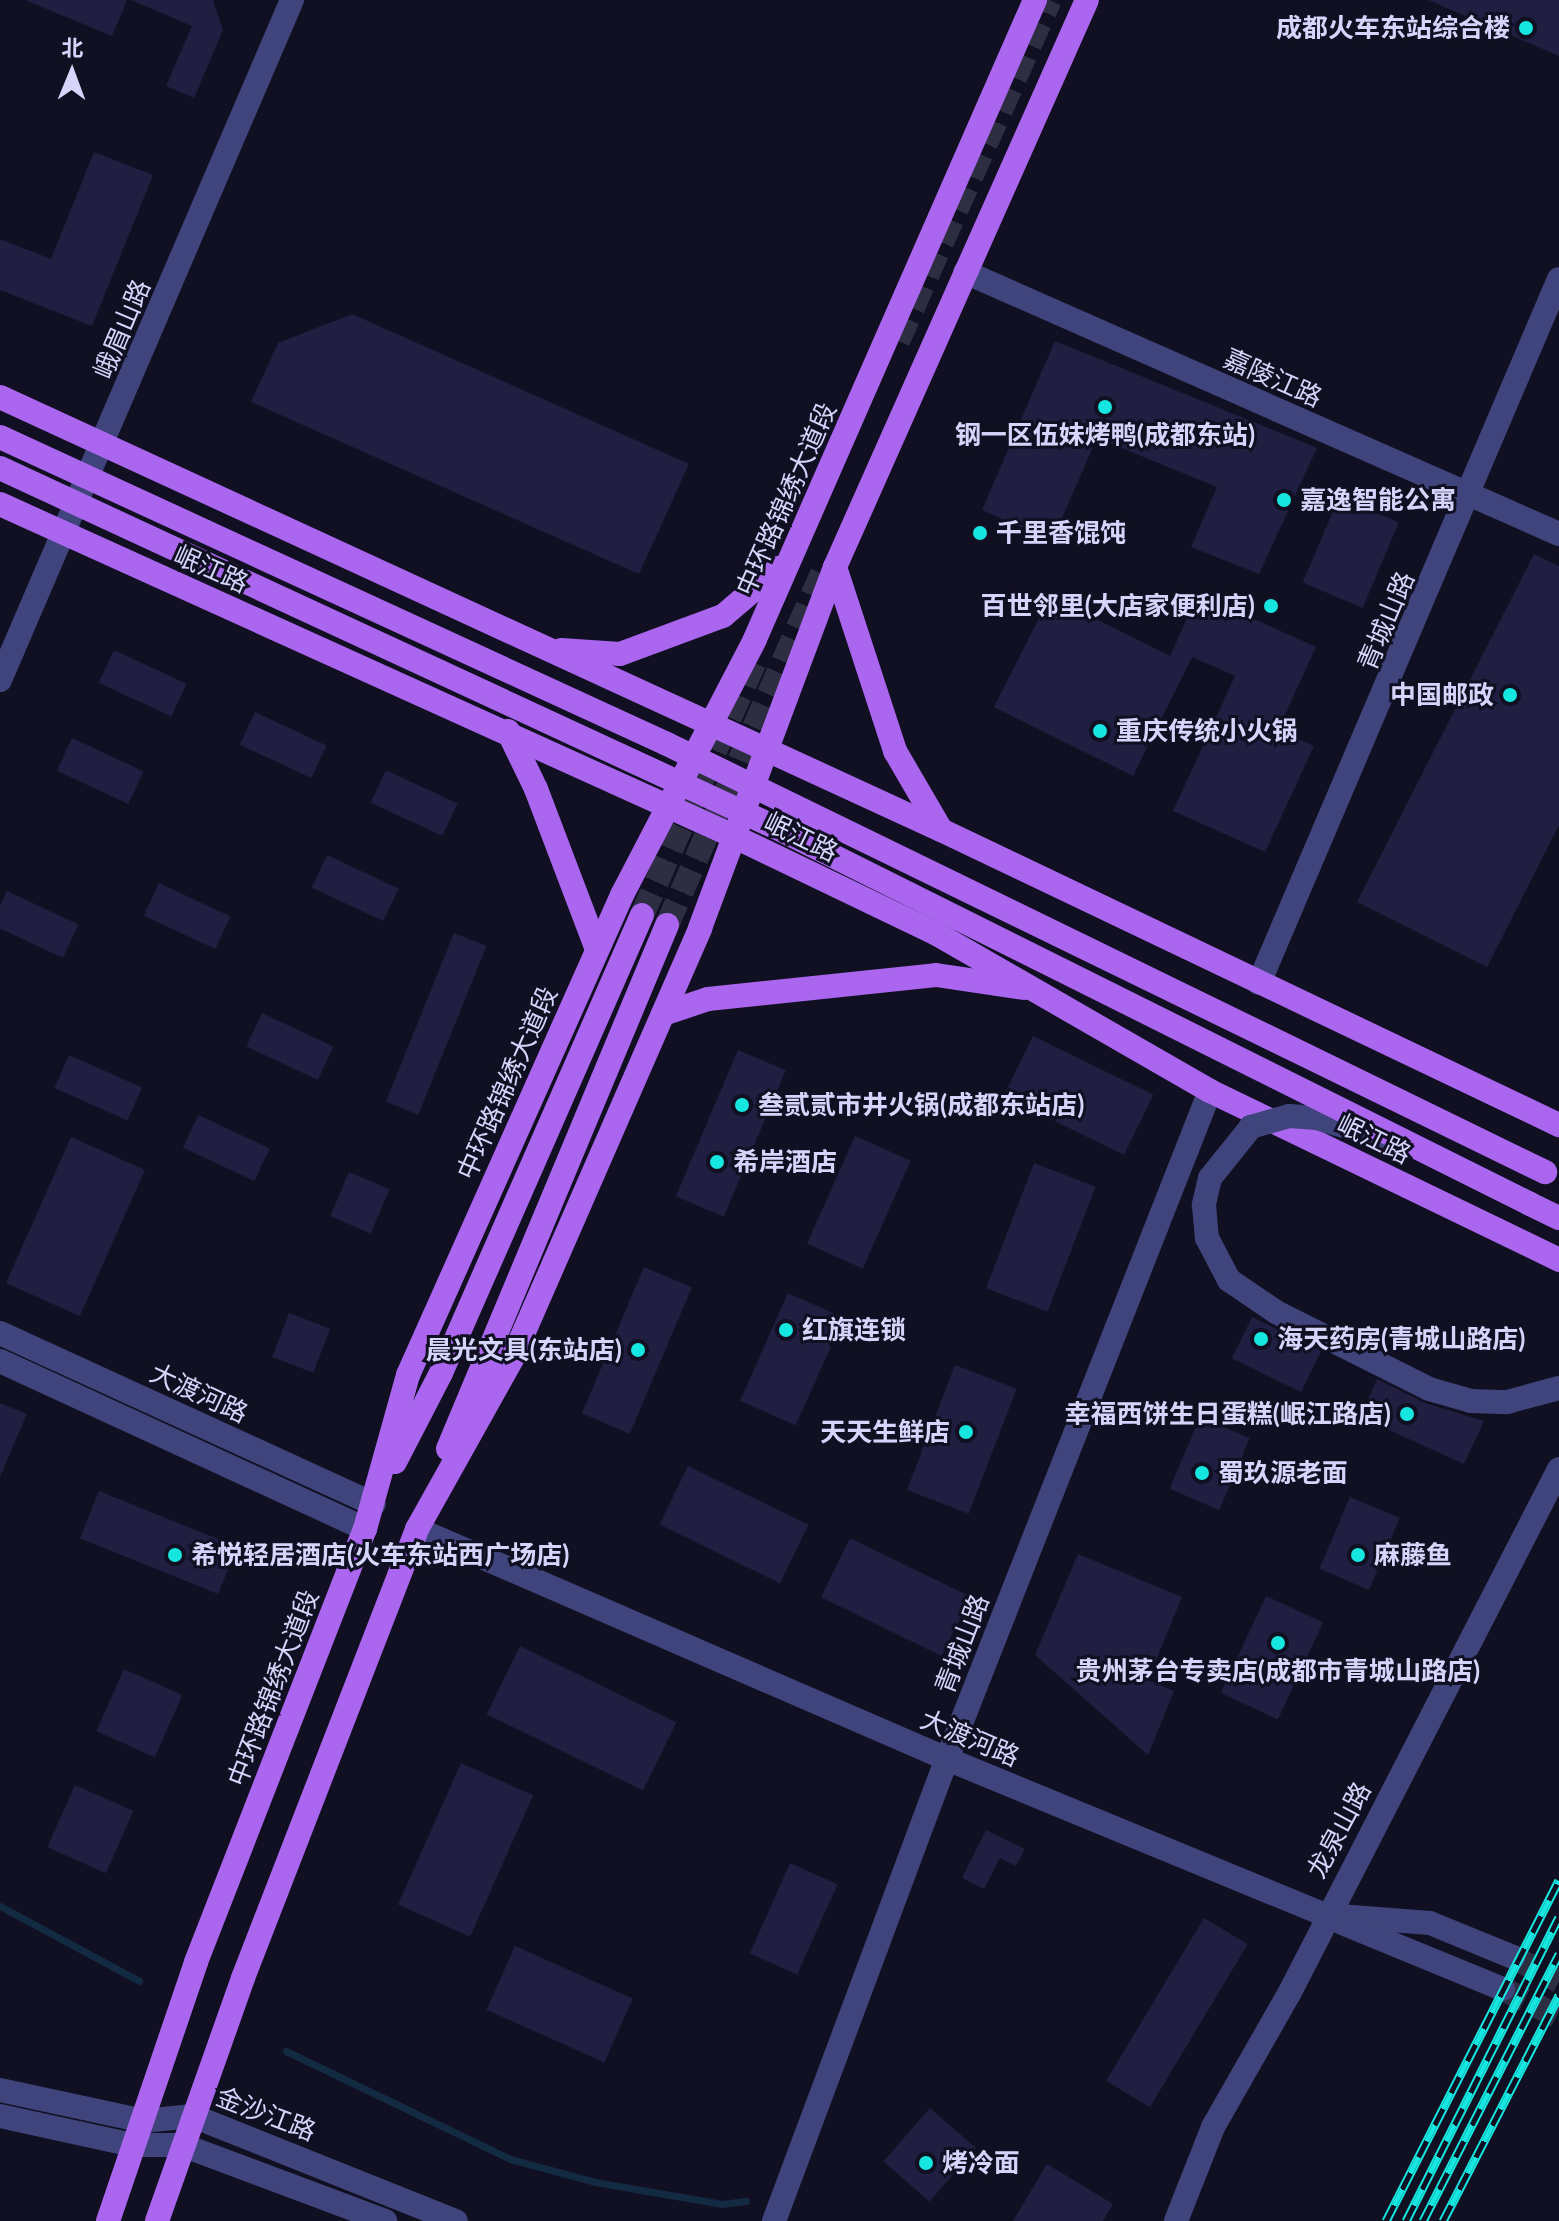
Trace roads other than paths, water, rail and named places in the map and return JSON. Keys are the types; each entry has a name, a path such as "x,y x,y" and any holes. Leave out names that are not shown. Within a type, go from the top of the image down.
{"main road":[{"name":"中环路锦绣大道段","path":"108,2221 196,1962 374,1504 408,1375 597,950 792,555 1035,0"},
{"path":"417,1529 513,1357 663,1014 835,567 1087,0"},
{"path":"0,397 535,646 941,830 1559,1125"},
{"name":"岷江路","path":"0,437 667,744 1559,1179"},
{"name":"岷江路","path":"0,468 777,828 1559,1218"},
{"name":"岷江路","path":"0,504 508,731 731,835 1040,991 1210,1091 1559,1260"},
{"path":"535,646 620,654 723,616 757,591 792,555"},
{"path":"835,567 895,751 941,830"},
{"path":"508,731 541,802 597,950"},
{"path":"374,1504 441,1373 642,915"},
{"path":"157,2221 182,2145 490,1337 667,925"},
{"path":"663,1014 708,999 936,975 1040,991"}],"street":[{"name":"峨眉山路","path":"0,680 292,0"},
{"name":"嘉陵江路","path":"965,272 1559,534"},
{"name":"青城山路","path":"1259,983 1470,496 1559,279"},
{"name":"青城山路","path":"774,2221 947,1759 1210,1091"},
{"path":"1420,1149 1317,1118 1289,1116 1251,1127 1210,1178 1204,1205 1207,1238 1229,1280 1276,1312 1429,1389 1471,1401 1507,1402 1559,1388"},
{"name":"大渡河路","path":"0,1333 374,1504"},
{"name":"大渡河路","path":"0,1361 365,1529"},
{"name":"龙泉山路","path":"1176,2221 1213,2127 1290,1992 1326,1915 1559,1469"},
{"name":"大渡河路","path":"417,1529 947,1759 1326,1915 1430,1923 1513,1957"},
{"path":"1326,1915 1503,1989"},
{"name":"金沙江路","path":"0,2090 143,2121 193,2116 456,2221"},
{"path":"0,2116 133,2145 182,2145 385,2221"}],"waterway":[{"path":"0,1906 139,1981"},
{"path":"286,2051 510,2159 595,2182 722,2204 746,2201"}],"tunnel":[{"path":"898,341 1050,0"},
{"path":"667,925 824,569"},
{"path":"642,915 754,663"},
{"path":"1513,1957 1559,1981"},
{"path":"1503,1989 1559,2017"}],"railway":[{"path":"1386,2221 1559,1880"},
{"path":"1406,2221 1559,1917"},
{"path":"1423,2221 1559,1954"},
{"path":"1443,2221 1559,1995"}],"place":[{"name":"成都火车东站综合楼","path":"1526,28"},
{"name":"钢一区伍妹烤鸭(成都东站)","path":"1105,407"},
{"name":"嘉逸智能公寓","path":"1284,500"},
{"name":"千里香馄饨","path":"980,533"},
{"name":"百世邻里(大店家便利店)","path":"1271,606"},
{"name":"中国邮政","path":"1510,695"},
{"name":"重庆传统小火锅","path":"1100,731"},
{"name":"叁贰贰市井火锅(成都东站店)","path":"742,1105"},
{"name":"希岸酒店","path":"717,1162"},
{"name":"红旗连锁","path":"786,1330"},
{"name":"海天药房(青城山路店)","path":"1261,1339"},
{"name":"晨光文具(东站店)","path":"638,1350"},
{"name":"幸福西饼生日蛋糕(岷江路店)","path":"1407,1414"},
{"name":"天天生鲜店","path":"966,1432"},
{"name":"蜀玖源老面","path":"1202,1473"},
{"name":"希悦轻居酒店(火车东站西广场店)","path":"175,1555"},
{"name":"麻藤鱼","path":"1358,1555"},
{"name":"贵州茅台专卖店(成都市青城山路店)","path":"1278,1643"},
{"name":"烤冷面","path":"926,2163"}]}
